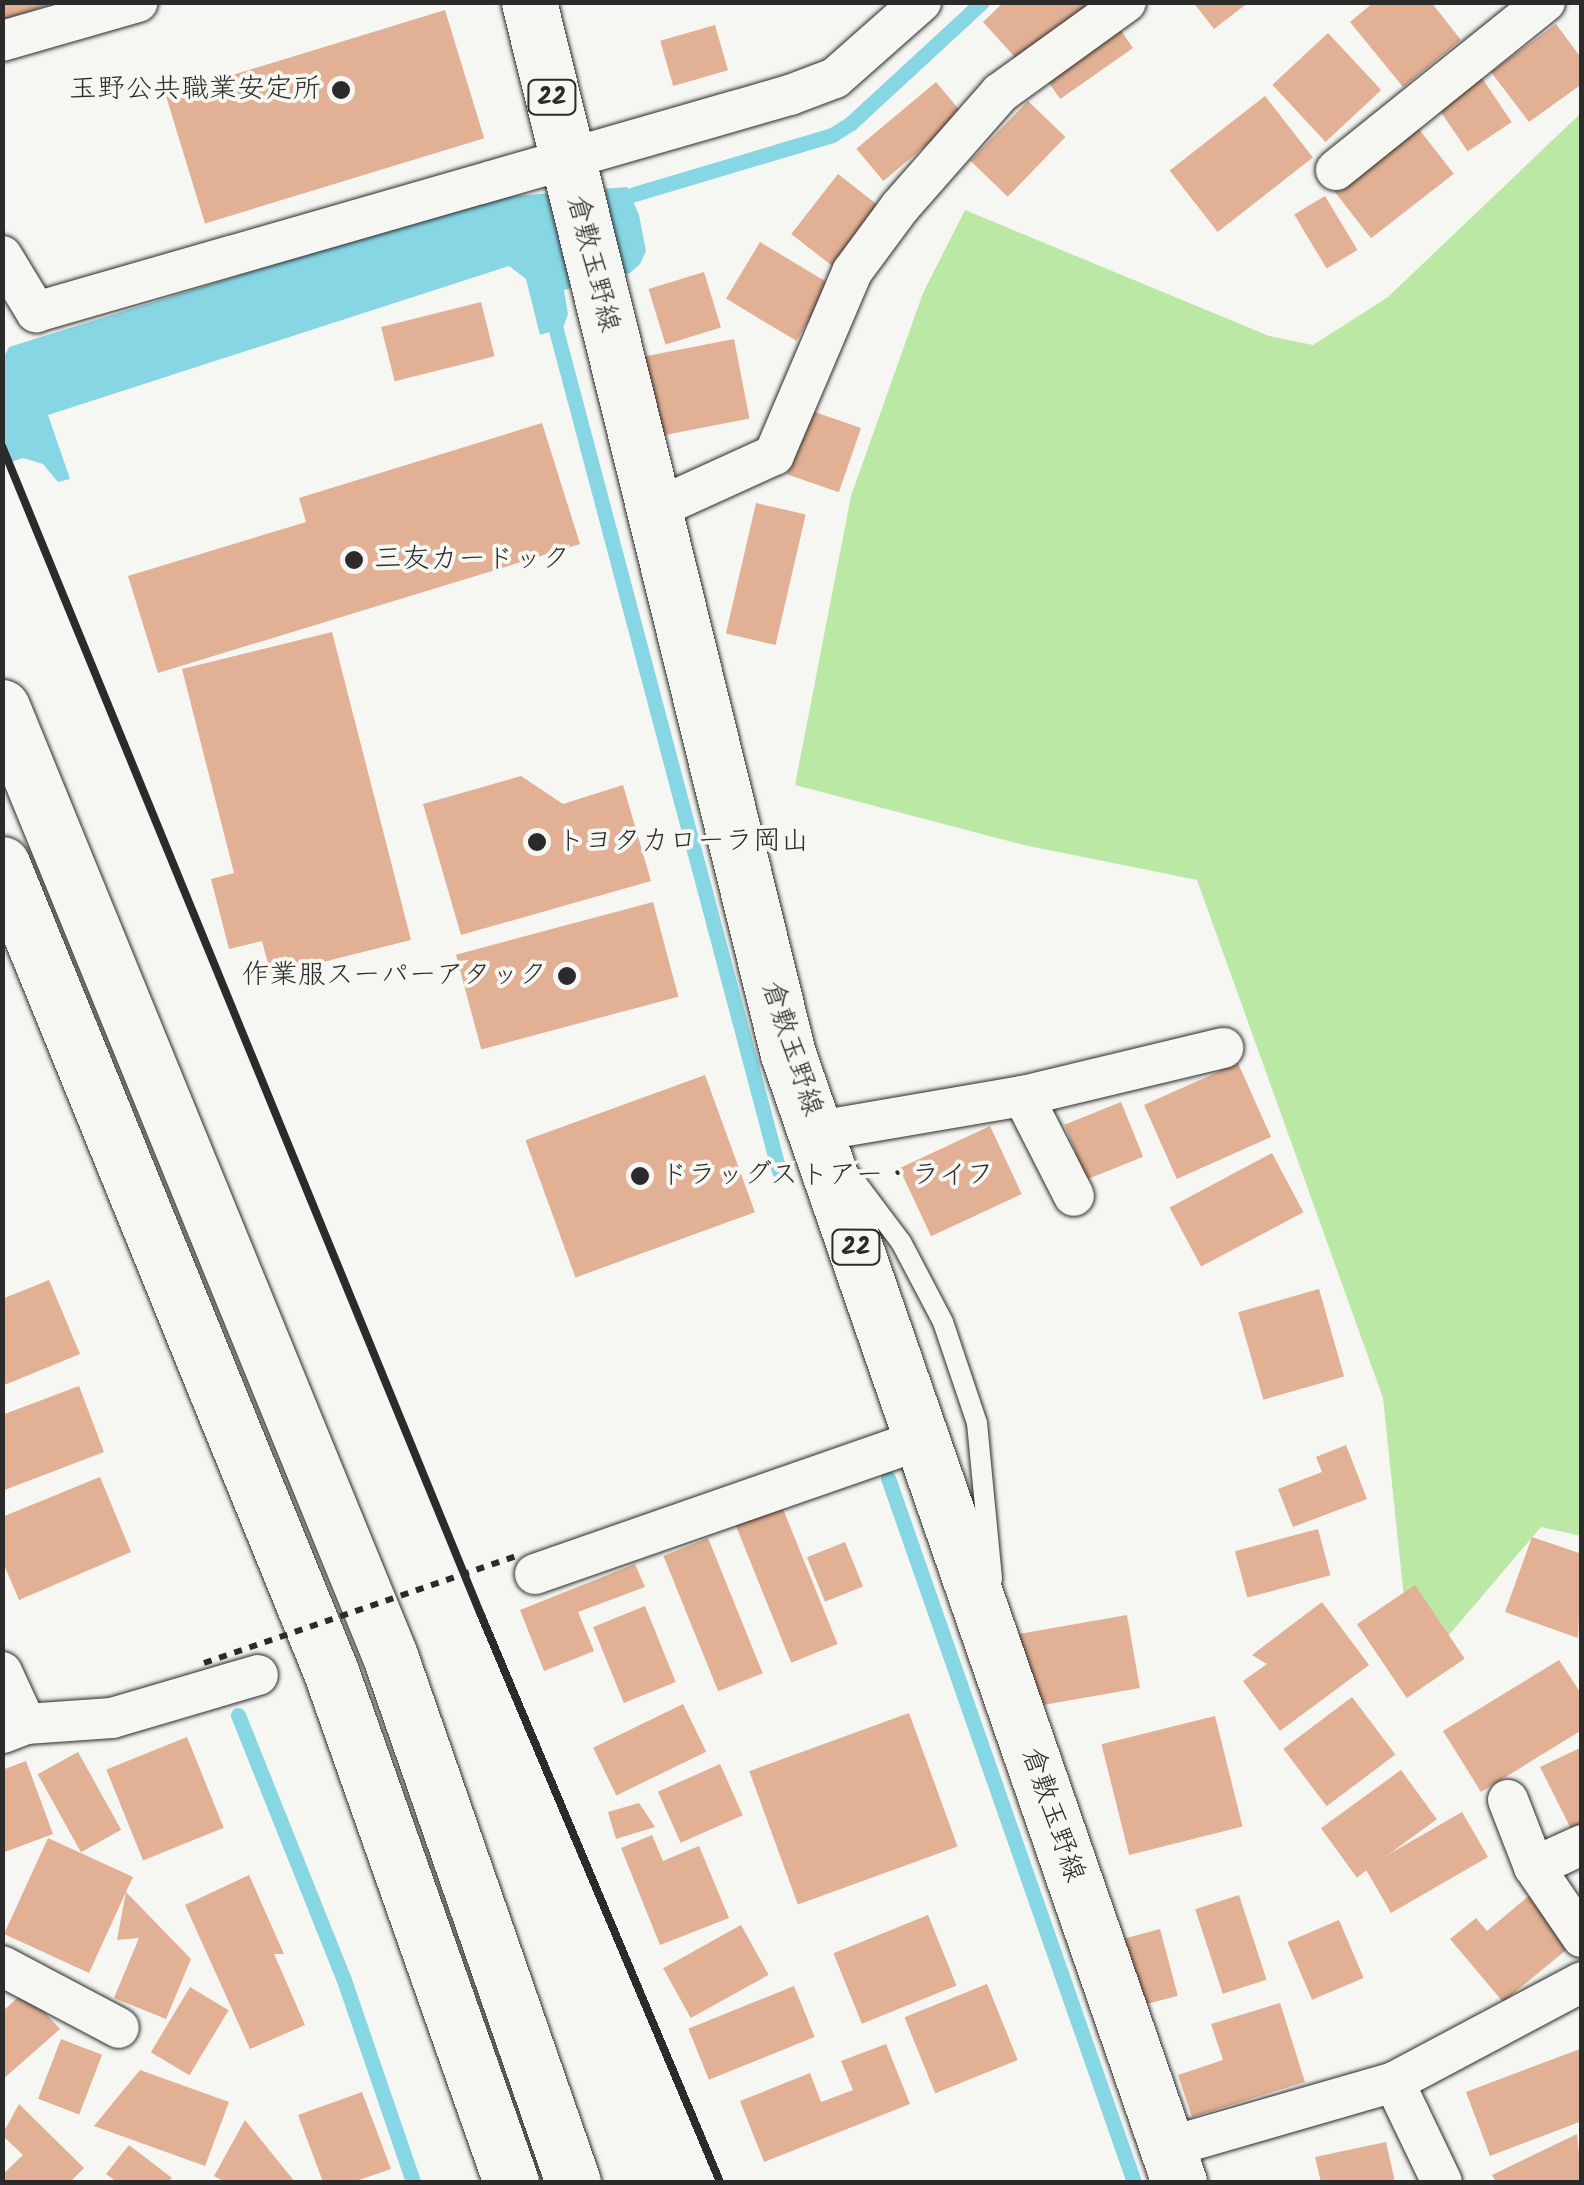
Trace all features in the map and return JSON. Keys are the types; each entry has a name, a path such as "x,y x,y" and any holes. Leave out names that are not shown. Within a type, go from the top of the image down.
{"street":[{"path":"2,41 138,2"},
{"name":"倉敷玉野線","path":"528,2 769,985 920,1440 1174,2165"},
{"path":"2,256 36,312 570,175 835,78 921,2"},
{"path":"651,511 774,455 852,272 900,207 1000,93 1126,2"},
{"path":"1336,170 1545,2"},
{"path":"2,707 390,1656 573,2182"},
{"path":"2,864 331,1672 511,2182"},
{"path":"818,1131 1023,1096 1222,1048"},
{"path":"1023,1096 1074,1196"},
{"path":"528,1564 920,1440"},
{"path":"2,1672 14,1728 112,1718 258,1675"},
{"path":"1508,1800 1534,1867 1582,1937"},
{"path":"1534,1867 1582,1845"},
{"path":"2,1966 119,2028"},
{"path":"1174,2165 1394,2082 1582,1982"},
{"path":"1394,2082 1442,2182"}],"lane":[{"path":"818,1131 901,1242 943,1322 980,1442 998,1664"}],"path":[{"path":"204,1663 528,1564"}],"green space":[{"path":"1581,113 1581,1536 1541,1527 1449,1635 1407,1627 1383,1398 1197,880 1024,845 795,785 851,496 923,293 965,210 1269,336 1313,345 1388,297"}],"water":[{"path":"627,187 639,215 646,251 630,273 564,290 568,314 563,328 540,335 526,279 509,266 48,415 70,479 58,482 43,464 23,458 3,465 2,360 9,347 489,198"}],"building":[{"path":"2,2 55,2 55,3 2,20"},
{"path":"1004,2 1093,2 1022,65 983,22"},
{"path":"1193,2 1249,2 1214,29"},
{"path":"1374,2 1431,2 1461,40 1403,87 1350,22"},
{"path":"445,10 484,138 205,224 166,95"},
{"path":"1556,24 1582,59 1582,84 1529,122 1491,72"},
{"path":"715,25 728,70 673,86 660,41"},
{"path":"1117,25 1133,48 1060,99 1044,76"},
{"path":"1328,33 1381,90 1326,142 1272,85"},
{"path":"1482,78 1512,122 1468,152 1438,108"},
{"path":"936,82 963,114 883,181 856,149"},
{"path":"1265,96 1313,157 1218,232 1170,170"},
{"path":"1028,101 1065,137 1008,197 970,161"},
{"path":"1415,124 1454,174 1371,238 1332,189"},
{"path":"838,174 880,207 833,267 791,234"},
{"path":"1325,196 1357,250 1327,269 1294,215"},
{"path":"760,242 830,284 796,341 726,299"},
{"path":"704,272 721,327 665,344 649,289"},
{"path":"481,302 495,356 395,381 381,327"},
{"path":"734,339 749,419 657,436 642,357"},
{"path":"809,410 861,428 839,492 787,474"},
{"name":"三友カードック","path":"542,423 580,544 158,673 128,576 306,522 299,498"},
{"path":"756,503 806,514 776,645 726,634"},
{"path":"332,632 411,940 271,975 262,941 229,949 211,879 234,873 182,669"},
{"name":"トヨタカローラ岡山","path":"521,776 563,804 623,785 651,881 461,935 423,804"},
{"name":"作業服スーパーアタック","path":"653,902 678,997 481,1049 456,955"},
{"path":"1238,1063 1271,1137 1177,1179 1144,1105"},
{"name":"ドラッグストアー・ライフ","path":"705,1075 755,1212 575,1278 526,1140"},
{"path":"1121,1102 1143,1157 1087,1180 1064,1125"},
{"path":"990,1126 1022,1194 931,1236 899,1168"},
{"path":"1272,1153 1303,1212 1201,1267 1170,1207"},
{"path":"49,1280 80,1354 2,1386 2,1299"},
{"path":"1319,1289 1344,1376 1263,1400 1238,1312"},
{"path":"79,1386 104,1452 2,1491 2,1415"},
{"path":"1346,1445 1367,1499 1293,1527 1278,1489 1322,1472 1316,1457"},
{"path":"100,1477 131,1552 19,1600 2,1560 2,1517"},
{"path":"781,1504 838,1644 791,1663 735,1523"},
{"path":"1318,1529 1330,1575 1247,1598 1235,1551"},
{"path":"1532,1537 1582,1554 1578,1638 1505,1612"},
{"path":"708,1538 763,1673 718,1691 663,1556"},
{"path":"845,1542 863,1587 825,1602 807,1557"},
{"path":"635,1564 645,1587 578,1612 594,1651 544,1671 520,1610"},
{"path":"1415,1585 1465,1659 1407,1698 1357,1624"},
{"path":"1322,1602 1369,1665 1280,1731 1243,1681 1267,1664 1252,1655"},
{"path":"645,1606 676,1682 624,1703 593,1627"},
{"path":"1127,1615 1140,1688 1029,1707 1016,1635"},
{"path":"1559,1660 1582,1695 1582,1730 1481,1792 1443,1731"},
{"path":"1352,1697 1395,1755 1327,1806 1283,1749"},
{"path":"683,1704 706,1752 616,1795 593,1748"},
{"path":"909,1713 958,1846 798,1905 749,1771"},
{"path":"1215,1716 1243,1827 1129,1855 1101,1744"},
{"path":"187,1737 224,1828 143,1860 106,1770"},
{"path":"1582,1747 1582,1829 1573,1833 1540,1767"},
{"path":"78,1752 121,1830 81,1852 38,1774"},
{"path":"26,1761 53,1834 2,1853 2,1770"},
{"path":"720,1764 743,1815 681,1843 658,1792"},
{"path":"1401,1770 1437,1819 1357,1878 1321,1828"},
{"path":"639,1803 655,1827 616,1839 608,1812"},
{"path":"1462,1812 1488,1857 1391,1913 1365,1868"},
{"path":"652,1835 663,1861 699,1846 729,1918 660,1945 621,1848"},
{"path":"48,1838 133,1877 89,1973 4,1934"},
{"path":"249,1875 284,1954 274,1954 305,2025 250,2049 185,1905"},
{"path":"126,1892 191,1959 166,2019 114,1998 139,1938 117,1940"},
{"path":"1239,1895 1267,1980 1223,1994 1195,1909"},
{"path":"1530,1895 1571,1946 1503,2002 1450,1939 1476,1918 1487,1931"},
{"path":"928,1915 956,1985 862,2024 833,1953"},
{"path":"1339,1920 1364,1978 1312,2000 1287,1942"},
{"path":"741,1925 769,1975 691,2018 663,1968"},
{"path":"1160,1929 1178,1996 1135,2007 1117,1940"},
{"path":"987,1984 1018,2060 935,2093 904,2017"},
{"path":"794,1986 815,2037 709,2080 688,2029"},
{"path":"190,1987 229,2010 189,2075 151,2052"},
{"path":"25,1991 60,2029 2,2080 2,2012"},
{"path":"1280,2003 1305,2082 1192,2117 1178,2075 1223,2060 1211,2024"},
{"path":"61,2039 102,2055 79,2115 38,2099"},
{"path":"886,2044 910,2104 764,2162 740,2101 810,2073 821,2102 853,2090 841,2061"},
{"path":"1580,2049 1582,2121 1490,2156 1466,2092"},
{"path":"140,2070 229,2102 205,2166 94,2126"},
{"path":"362,2092 391,2169 353,2182 323,2182 298,2115"},
{"path":"19,2104 84,2168 70,2182 2,2182 2,2175 23,2155 2,2135"},
{"path":"245,2120 295,2182 225,2182 214,2176"},
{"path":"1577,2134 1582,2182 1496,2182 1492,2175"},
{"path":"1386,2142 1395,2182 1321,2182 1315,2157"},
{"path":"129,2145 172,2178 168,2182 117,2182 106,2174"}],"waterway":[{"path":"611,201 832,135 851,123 982,2"},
{"path":"551,311 779,1171"},
{"path":"888,1478 1134,2182"},
{"path":"238,1715 344,1980 413,2182"}],"railway":[{"path":"2,446 481,1615 720,2182"}],"place":[{"name":"玉野公共職業安定所","path":"341,90"},
{"name":"三友カードック","path":"354,560"},
{"name":"トヨタカローラ岡山","path":"537,842"},
{"name":"作業服スーパーアタック","path":"567,976"},
{"name":"ドラッグストアー・ライフ","path":"640,1176"}]}
